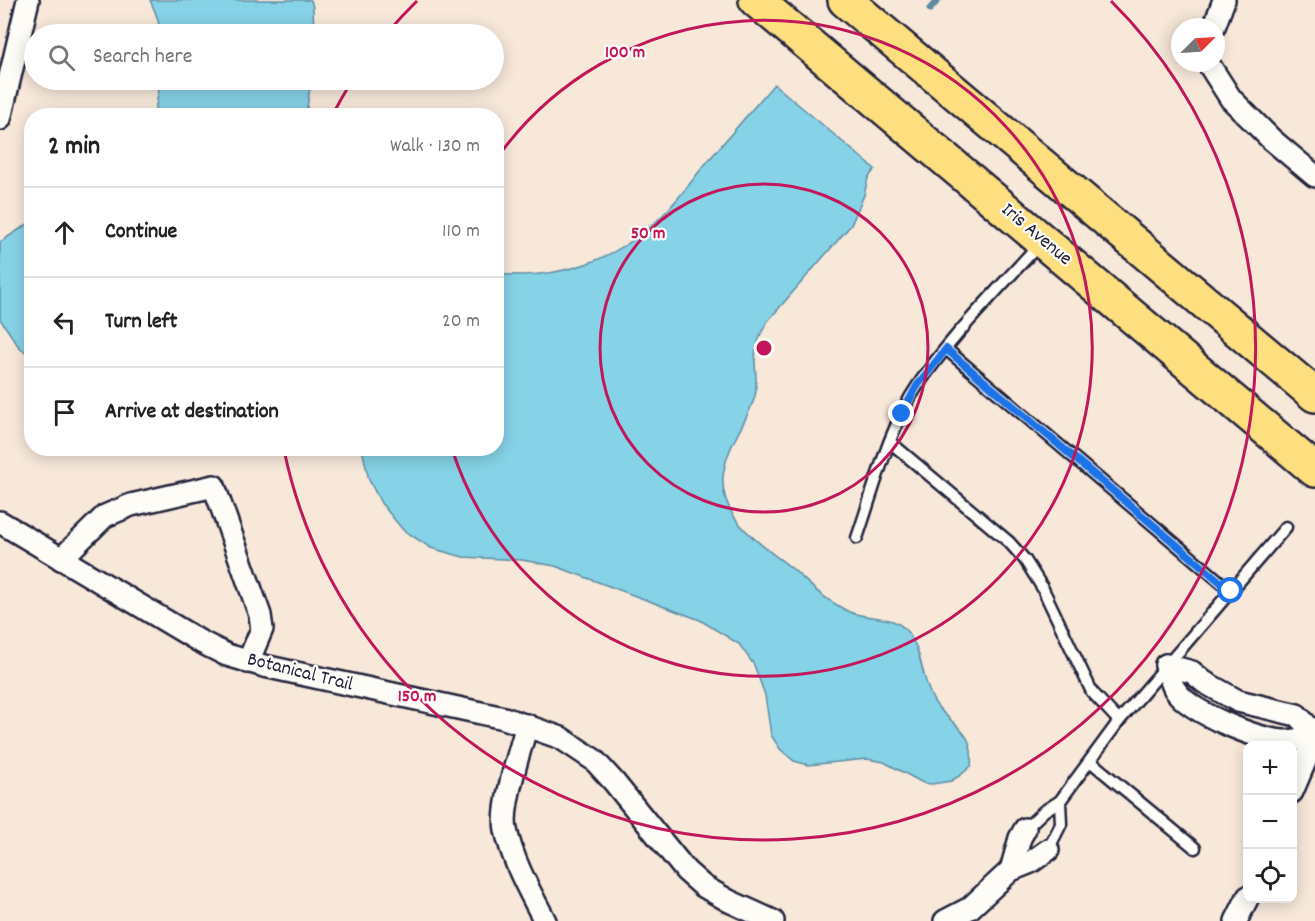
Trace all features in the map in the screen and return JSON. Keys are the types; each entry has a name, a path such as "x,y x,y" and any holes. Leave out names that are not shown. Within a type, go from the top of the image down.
{"main road":[{"name":"Iris Avenue","path":"756,0 1315,470"},
{"path":"845,0 1315,395"}],"street":[{"path":"0,119 28,0"},
{"path":"1217,18 1224,0"},
{"path":"1214,72 1231,99 1315,176"},
{"path":"61,559 105,516 131,504 214,486 260,615 262,629 248,663"},
{"name":"Botanical Trail","path":"0,522 201,642 248,663 504,718 561,738 594,760 686,871 703,886 773,921"},
{"path":"1166,665 1192,672 1204,682 1238,701 1297,715 1315,736"},
{"path":"1166,665 1176,692 1199,710 1217,720 1258,737 1285,741 1315,736"},
{"path":"527,725 509,792 506,829 524,879 545,921"},
{"path":"1297,782 1315,736"},
{"path":"1011,870 1020,838 1025,830"},
{"path":"945,921 970,908 1011,870 1031,861 1048,849"},
{"path":"1236,921 1245,903"}],"lane":[{"path":"857,538 902,414 917,386 946,349 1042,240"},
{"path":"946,349 1231,591"},
{"path":"891,442 1009,542 1025,560 1042,588 1092,692 1119,721"},
{"path":"1025,830 1044,811 1060,801 1119,721 1286,527"},
{"path":"1090,761 1195,848"},
{"path":"1048,849 1061,824 1060,801"}],"water":[{"path":"150,0 311,0 314,24 159,24"},
{"path":"774,84 875,169 868,178 864,195 851,225 767,322 762,331 755,355 755,396 728,455 723,477 724,493 729,507 746,531 822,595 852,613 893,621 904,628 919,654 930,694 935,703 961,730 970,744 971,766 951,781 923,783 884,762 867,759 808,765 794,761 780,749 771,735 765,695 754,665 739,644 700,620 555,566 522,560 463,557 431,548 403,530 381,503 369,480 364,456 504,456 504,274 542,274 585,264 605,256 644,232 661,217"},
{"path":"159,90 310,90 307,108 155,108"},
{"path":"24,227 24,351 0,319 0,242"}],"waterway":[{"path":"930,9 938,0"}],"route":[{"path":"902,414 917,386 946,349 1231,591"}]}
